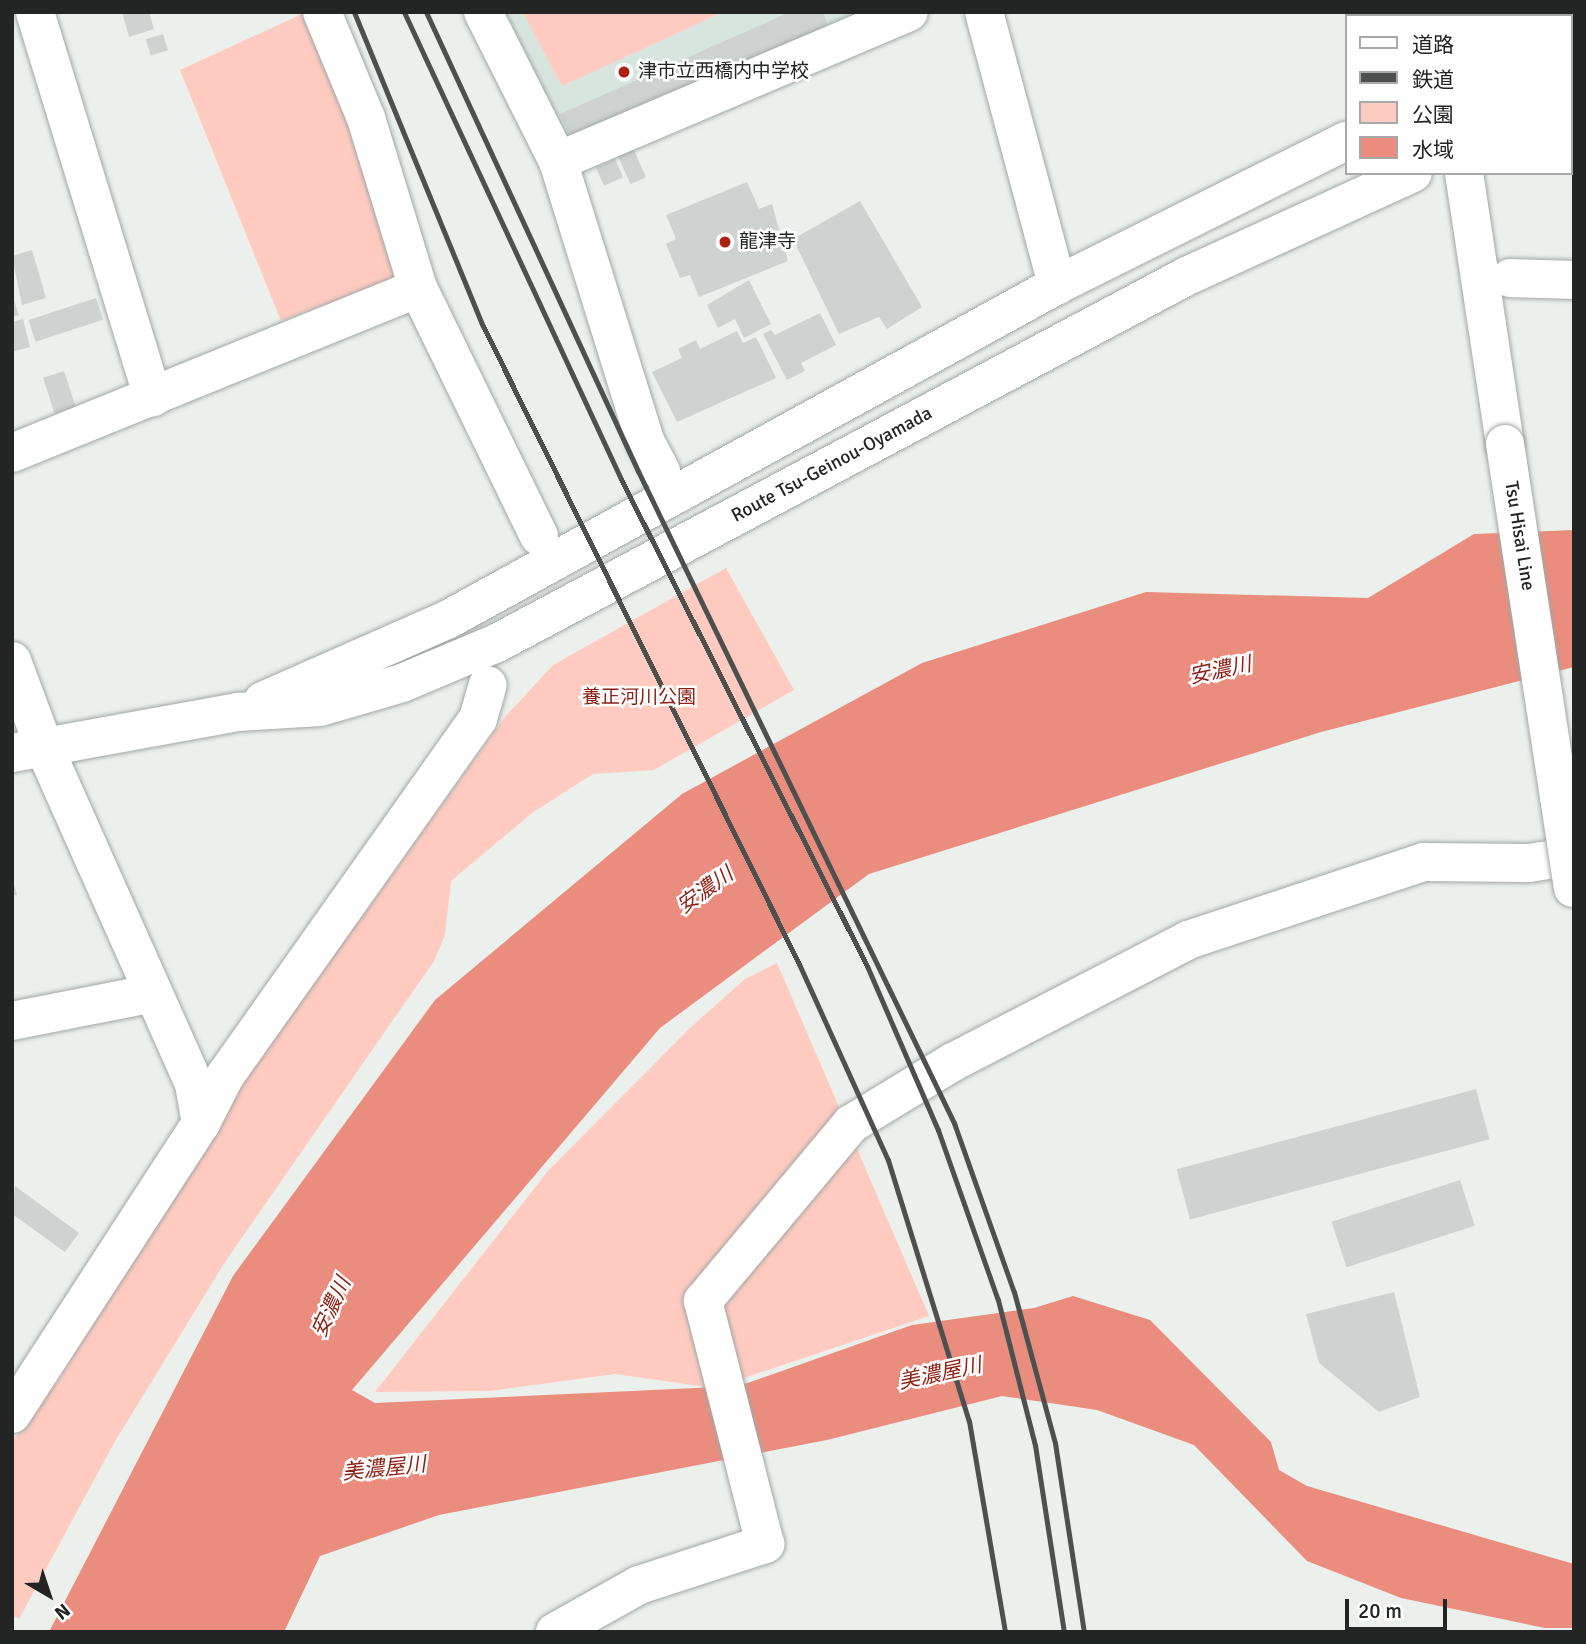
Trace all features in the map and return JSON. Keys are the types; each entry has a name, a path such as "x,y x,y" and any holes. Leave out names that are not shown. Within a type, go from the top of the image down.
{"street":[{"path":"35,12 153,397"},
{"path":"321,12 366,118 418,288 538,536"},
{"path":"483,12 558,160 646,443 662,471"},
{"path":"558,160 909,12"},
{"path":"984,12 1057,285"},
{"name":"Route Tsu-Geinou-Oyamada","path":"238,712 547,568 1057,285 1344,142"},
{"name":"Route Tsu-Geinou-Oyamada","path":"28,750 238,712 320,707 402,683 497,643 1176,282 1409,175"},
{"name":"Tsu Hisai Line","path":"1464,175 1573,881"},
{"path":"1510,278 1574,280"},
{"path":"12,453 418,288"},
{"path":"12,661 28,750 194,1084 201,1123"},
{"path":"12,1414 201,1123 225,1076 478,719 488,685"},
{"path":"555,1632 639,1585 765,1544 703,1301 851,1124 953,1062 1188,940 1424,862 1529,863 1573,881"},
{"path":"12,1021 150,994"}],"shaded area":[{"name":"津市立西橋内中学校","path":"496,12 865,12 569,136 558,133"}],"green space":[{"path":"523,12 723,12 562,86"},
{"path":"302,14 349,118 399,267 394,279 281,321 180,70"},
{"name":"養正河川公園","path":"726,568 794,690 654,770 593,774 532,813 451,881 445,935 434,961 225,1262 114,1443 19,1619 12,1615 12,1442 58,1381 252,1070 505,717 553,665"},
{"path":"777,963 929,1316 714,1388 615,1374 489,1391 375,1392 547,1172 689,1029 745,979"}],"water":[{"path":"1574,530 1574,667 1321,732 869,874 660,1028 352,1390 375,1403 739,1386 912,1325 1034,1308 1073,1296 1150,1320 1271,1442 1279,1470 1307,1486 1574,1564 1574,1628 1545,1628 1401,1598 1307,1561 1194,1445 1097,1410 1002,1396 827,1440 439,1515 320,1556 284,1632 49,1632 233,1276 435,1000 682,794 922,663 1146,592 1368,598 1474,534"}],"building":[{"path":"122,12 149,12 154,29 129,37"},
{"path":"790,12 823,12 828,26 569,135 560,114"},
{"path":"163,34 168,50 151,56 146,39"},
{"path":"633,148 646,177 630,184 617,155"},
{"path":"615,159 623,177 604,186 596,168"},
{"name":"龍津寺","path":"747,182 759,209 772,204 788,261 699,297 690,275 680,278 666,244 676,239 666,215"},
{"path":"860,201 922,307 887,329 879,317 839,334 793,239"},
{"path":"32,250 46,298 22,305 12,256"},
{"path":"749,280 771,324 744,338 735,319 718,328 707,305"},
{"path":"12,294 19,315 12,317"},
{"path":"96,298 103,320 36,342 28,320"},
{"path":"820,313 836,345 801,363 805,371 787,380 763,334 771,330 775,335"},
{"path":"23,319 30,347 12,352 12,322"},
{"path":"737,331 743,343 756,337 776,378 677,422 652,372 682,358 678,349 696,340 700,349"},
{"path":"64,371 76,407 55,414 43,378"},
{"path":"12,877 17,895 12,896"},
{"path":"1476,1089 1489,1139 1190,1219 1177,1169"},
{"path":"1460,1180 1475,1226 1346,1267 1332,1222"},
{"path":"15,1186 79,1233 65,1252 12,1214"},
{"path":"1394,1292 1420,1397 1379,1412 1319,1363 1306,1314"}],"railway":[{"path":"354,12 483,326 799,964 888,1160 969,1421 1005,1632"},
{"path":"404,12 621,479 867,966 938,1130 998,1300 1035,1445 1064,1632"},
{"path":"426,12 638,471 954,1123 1014,1292 1055,1443 1084,1632"}],"place":[{"name":"津市立西橋内中学校","path":"624,72"},
{"name":"龍津寺","path":"725,242"}],"water label":[{"name":"安濃川","path":"1220,670"},
{"name":"安濃川","path":"705,890"},
{"name":"安濃川","path":"331,1307"},
{"name":"美濃屋川","path":"940,1373"},
{"name":"美濃屋川","path":"384,1468"}]}
